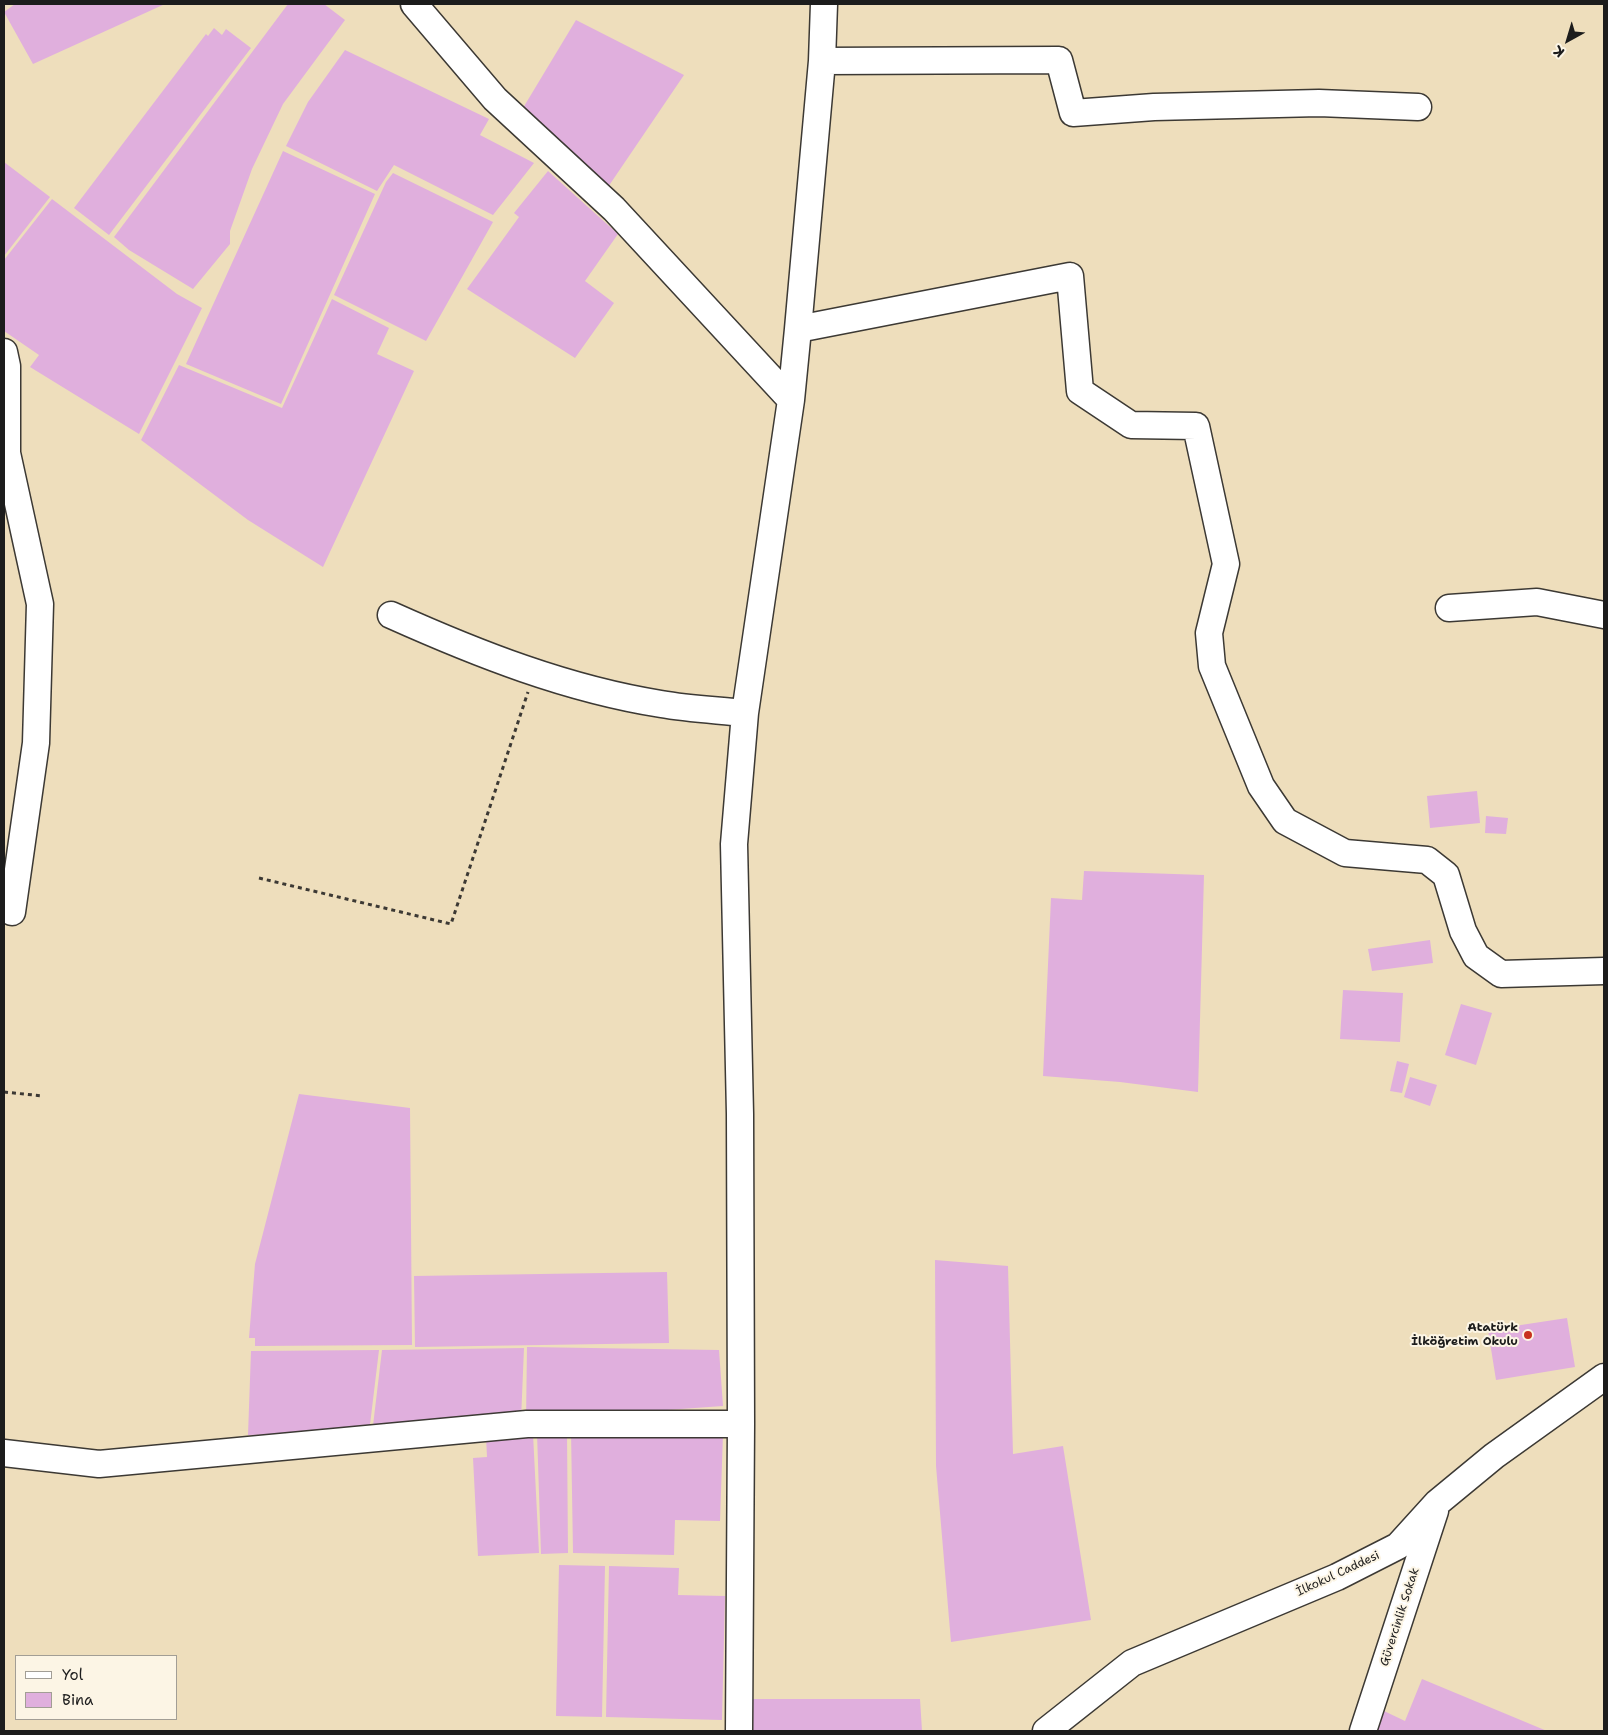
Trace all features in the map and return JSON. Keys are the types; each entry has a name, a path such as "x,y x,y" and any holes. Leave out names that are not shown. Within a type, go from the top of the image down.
{"street":[{"path":"414,4 495,99 614,209 791,400"},
{"path":"739,1731 741,1424 740,1114 734,844 745,713 791,400 822,62 824,4"},
{"path":"822,62 1059,60 1073,113 1154,108 1319,103 1418,107"},
{"path":"798,329 1070,276 1080,391 1131,425 1196,426 1226,564 1209,633 1212,666 1261,786 1285,820 1345,853 1427,860 1446,875 1463,931 1476,956 1501,974 1604,971"},
{"path":"4,352 7,366 7,453 40,604 36,743 12,912"},
{"path":"1449,608 1537,602 1604,615"},
{"path":"391,615 464,648 585,688 662,704 745,713"},
{"name":"İlkokul Caddesi","path":"1046,1731 1132,1663 1337,1577 1398,1546 1437,1503 1494,1456 1604,1377"},
{"path":"4,1453 99,1464 527,1424 741,1424"},
{"name":"Güvercinlik Sokak","path":"1363,1731 1437,1503"}],"path":[{"path":"259,878 451,924 534,672"},
{"path":"4,1092 43,1096"}],"building":[{"path":"15,4 165,4 33,64 4,12"},
{"path":"288,4 324,4 345,20 283,104 252,169 230,231 230,244 193,289 129,250 114,237"},
{"path":"576,20 684,75 606,190 520,113"},
{"path":"214,28 222,35 226,29 251,48 109,235 74,208 206,34 208,36"},
{"path":"345,50 489,119 480,135 534,163 493,215 394,165 377,191 286,146 308,102"},
{"path":"283,151 375,194 281,404 186,364"},
{"path":"4,162 50,197 4,256"},
{"path":"548,171 618,234 585,281 614,303 575,358 467,289 519,217 514,213"},
{"path":"393,173 493,222 426,341 334,295 386,182"},
{"path":"52,199 177,294 202,308 139,434 30,367 39,355 4,331 4,260"},
{"path":"332,299 389,328 377,354 414,371 323,567 248,520 141,440 179,365 282,408"},
{"path":"1477,791 1480,823 1430,828 1427,796"},
{"path":"1486,816 1508,818 1506,834 1485,833"},
{"path":"1084,871 1204,875 1198,1092 1120,1082 1043,1076 1051,898 1082,900"},
{"path":"1430,940 1433,963 1372,971 1368,949"},
{"path":"1343,990 1403,993 1400,1042 1340,1039"},
{"path":"1461,1004 1492,1013 1476,1065 1445,1055"},
{"path":"1397,1061 1409,1064 1402,1093 1390,1091"},
{"path":"1410,1077 1437,1085 1430,1106 1404,1097"},
{"path":"299,1094 410,1108 412,1345 255,1346 255,1338 249,1338 255,1264"},
{"path":"935,1260 1008,1266 1013,1454 1063,1446 1091,1620 951,1642 936,1466"},
{"path":"667,1272 669,1343 415,1347 414,1276"},
{"path":"1567,1318 1575,1367 1496,1380 1488,1330"},
{"path":"527,1347 719,1350 723,1406 526,1420"},
{"path":"524,1348 521,1420 372,1434 382,1350"},
{"path":"379,1350 369,1433 248,1435 251,1351"},
{"path":"571,1431 723,1434 720,1521 675,1520 674,1555 573,1553"},
{"path":"537,1433 567,1433 568,1553 541,1554"},
{"path":"533,1434 539,1553 478,1556 473,1458 487,1457 486,1436"},
{"path":"559,1565 605,1566 602,1717 556,1716"},
{"path":"609,1566 679,1568 678,1595 725,1596 722,1720 606,1717"},
{"path":"1422,1679 1547,1731 1375,1731 1384,1711 1405,1721"},
{"path":"749,1699 920,1699 922,1731 749,1731"}],"place":[{"name":"Atatürk İlköğretim Okulu","path":"1528,1335"}]}
